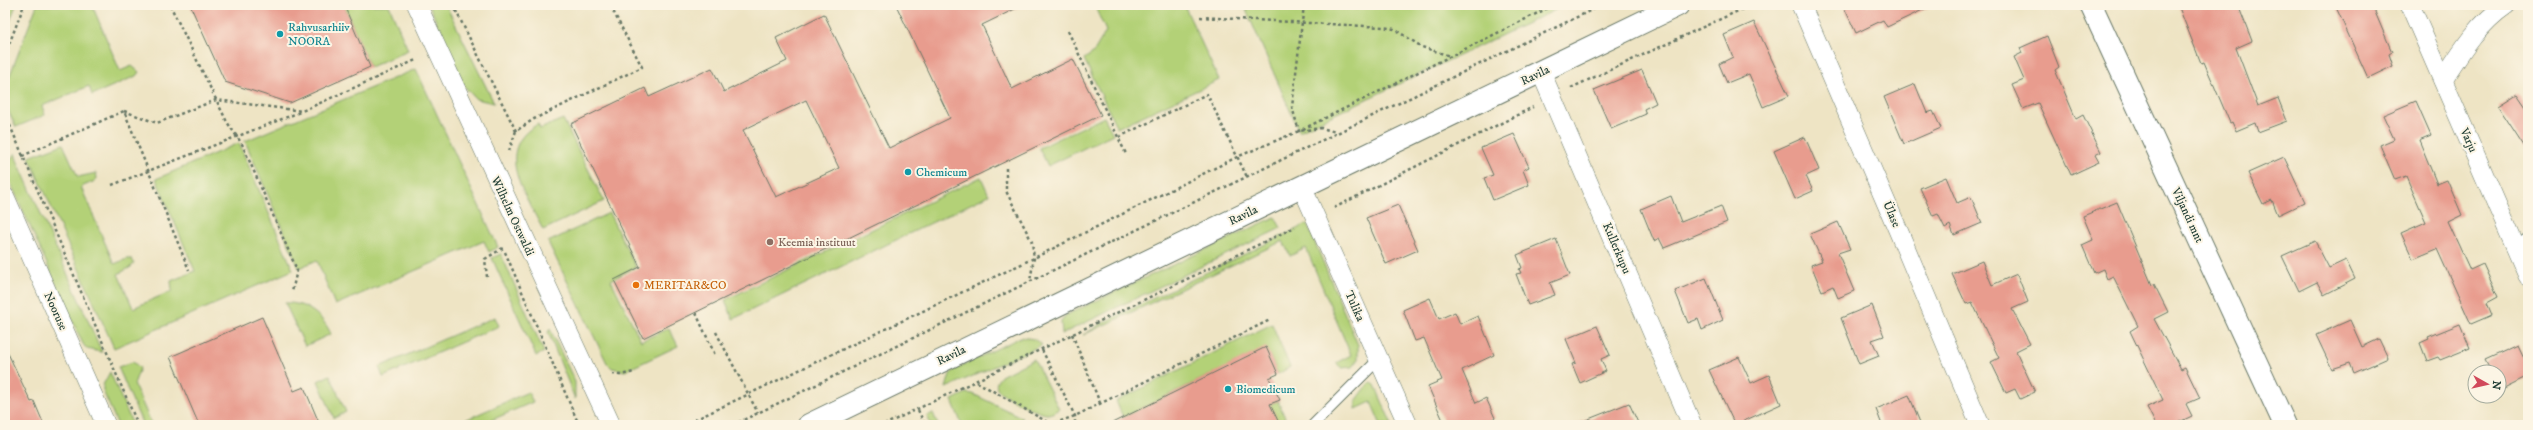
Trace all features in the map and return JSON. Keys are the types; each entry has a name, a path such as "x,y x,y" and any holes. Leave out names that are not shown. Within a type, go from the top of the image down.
{"street":[{"name":"Wilhelm Ostwaldi","path":"417,5 611,425"},
{"name":"Ravila","path":"808,425 1542,72 1678,5"},
{"name":"Ülase","path":"1801,5 1980,425"},
{"name":"Viljandi mnt","path":"2091,5 2285,425"},
{"name":"Varju","path":"2410,5 2443,80 2522,243 2528,276"},
{"path":"2443,80 2462,50 2489,17 2506,5"},
{"name":"Kullerkupu","path":"1542,72 1692,425"},
{"name":"Tulika","path":"1302,187 1408,425"},
{"name":"Nooruse","path":"5,197 106,425"}],"lane":[{"path":"1312,425 1379,359"}],"path":[{"path":"5,55 24,5"},
{"path":"170,5 227,122 238,136 297,270 292,292"},
{"path":"453,5 516,131"},
{"path":"508,156 516,131 534,120 642,67 610,5"},
{"path":"1299,131 1292,107 1304,5"},
{"path":"684,425 1034,258 1237,157 1299,131 1554,5"},
{"path":"733,425 1602,5"},
{"path":"1200,17 1394,29 1422,47 1451,56"},
{"path":"1068,32 1126,154"},
{"path":"413,53 420,67"},
{"path":"112,185 147,170 302,111 416,60"},
{"path":"1119,137 1207,94 1247,177"},
{"path":"22,156 124,111 157,123 216,100 302,111"},
{"path":"124,111 189,270"},
{"path":"5,114 138,425"},
{"path":"1299,131 1321,128 1337,132"},
{"path":"1006,168 1006,191 1032,242 1034,258 1030,281"},
{"path":"884,425 977,382 1072,334 1299,225"},
{"path":"500,241 578,425"},
{"path":"486,277 485,259 503,248"},
{"path":"696,313 715,356"},
{"path":"977,382 1051,425 1075,416 1270,320"},
{"path":"716,332 758,413"},
{"path":"1072,334 1100,403"},
{"path":"1042,350 1075,416 1075,425"},
{"path":"607,370 612,374 620,375 634,372"},
{"path":"918,410 924,425"}],"green space":[{"path":"5,5 16,5 5,34"},
{"path":"37,5 92,5 120,71 132,66 139,72 136,76 92,95 89,86 42,106 45,115 16,127 5,104 5,79 8,80"},
{"path":"344,5 389,5 408,50 370,67"},
{"path":"429,5 446,5 494,103 476,99 464,86"},
{"path":"1094,5 1184,5 1219,80 1117,128 1084,59 1093,53 1106,31"},
{"path":"1244,5 1566,5 1299,131"},
{"path":"416,69 498,247 489,252 484,241 335,305 317,260 299,268 245,141"},
{"path":"1104,117 1113,134 1048,166 1039,148"},
{"path":"563,119 604,201 543,230 522,189 517,174 515,160 517,147 524,135 538,124 540,129"},
{"path":"239,143 293,270 114,348 29,157 63,144 78,177 96,173 97,178 95,181 81,187 114,264 127,259 132,259 134,263 131,267 118,274 133,308 172,291 171,281 195,271 156,179"},
{"path":"15,153 102,352 87,349 83,344 7,175 8,163"},
{"path":"981,177 989,195 733,319 725,300"},
{"path":"609,213 636,267 611,280 641,341 669,328 678,346 625,371 612,368 607,363 548,242"},
{"path":"1275,217 1281,228 1062,334 1061,322 1066,315"},
{"path":"1307,224 1358,345 1358,359 1352,367 1342,368 1336,363 1351,355 1306,248 1290,256 1283,241 1083,335 1104,322"},
{"path":"501,254 544,352 536,356 492,258"},
{"path":"285,303 300,305 313,311 328,327 331,334 305,346"},
{"path":"495,317 499,326 383,377 379,367"},
{"path":"1272,324 1290,367 1278,374 1266,348 1123,417 1116,401"},
{"path":"550,329 575,382 575,399 548,332"},
{"path":"1021,337 1034,339 1042,345 946,388 950,374 957,368"},
{"path":"1034,359 1059,409 1050,414 1028,408 1005,395 996,386 1001,376"},
{"path":"133,362 140,368 134,384 152,425 143,425 118,367"},
{"path":"110,372 133,425 118,425 103,391 103,385"},
{"path":"330,375 346,412 334,418 318,381"},
{"path":"1370,382 1375,385 1392,425 1381,425 1371,402 1356,409 1356,401"},
{"path":"528,392 533,402 480,425 454,425"},
{"path":"966,393 973,394 1021,417 1023,425 962,425 952,400"},
{"path":"1278,401 1288,425 1272,425 1270,404"},
{"path":"933,413 938,425 931,425 927,416"}],"building":[{"name":"Rahvusarhiiv NOORA","path":"190,5 344,5 370,67 290,103 225,82"},
{"name":"Chemicum","path":"896,5 1023,5 982,25 1012,89 1073,59 1101,115 643,338 614,280 640,267 571,124 645,88 649,97 712,68 724,92 787,61 776,38 824,14 889,148 950,118","holes":["806,100 839,168 776,197 743,130"]},
{"path":"1843,5 1933,5 1887,27 1883,20 1856,33"},
{"path":"2178,5 2238,5 2252,41 2236,48 2258,106 2278,98 2287,121 2258,132 2255,123 2236,131 2232,122 2230,123 2204,62 2201,63"},
{"path":"2335,5 2372,5 2392,52 2389,54 2393,66 2368,78"},
{"path":"1754,22 1789,96 1763,107 1749,74 1727,83 1719,64 1733,57 1724,35"},
{"path":"2047,36 2059,67 2055,70 2076,119 2083,115 2101,152 2095,155 2099,162 2071,175 2038,103 2023,109 2012,85 2024,80 2014,57 2022,53 2020,48"},
{"path":"1642,70 1656,103 1644,109 1646,114 1611,129 1594,90"},
{"path":"1915,84 1927,113 1933,111 1941,128 1904,144 1884,97"},
{"path":"2517,94 2528,110 2528,152 2498,106"},
{"path":"2416,101 2431,135 2419,140 2437,184 2447,180 2462,215 2448,222 2470,270 2483,264 2498,297 2487,303 2492,315 2471,324 2437,249 2413,259 2401,233 2426,222 2406,176 2395,180 2380,145 2394,139 2383,115"},
{"path":"1514,134 1529,167 1523,170 1529,185 1493,200 1484,178 1493,175 1481,148"},
{"path":"1805,137 1819,170 1806,176 1813,191 1795,199 1774,151"},
{"path":"2284,157 2305,202 2278,215 2272,200 2263,204 2248,173"},
{"path":"1946,177 1957,203 1971,197 1982,223 1954,235 1950,225 1945,228 1938,214 1933,216 1920,188"},
{"path":"1671,196 1681,222 1721,206 1727,222 1664,248 1659,238 1654,241 1641,209"},
{"path":"2117,202 2152,285 2154,284 2168,312 2154,319 2181,369 2185,367 2200,398 2186,404 2192,416 2173,425 2156,425 2147,407 2163,400 2130,331 2138,326 2113,276 2107,279 2103,269 2094,273 2082,245 2093,240 2083,216"},
{"path":"1398,205 1418,250 1386,264 1366,218"},
{"path":"1838,222 1850,249 1838,253 1854,291 1838,298 1833,286 1822,291 1811,265 1822,261 1810,234"},
{"path":"1556,239 1570,275 1550,283 1555,295 1528,305 1516,274 1521,273 1519,269 1522,268 1517,255"},
{"path":"2315,241 2329,268 2346,260 2355,279 2324,295 2317,282 2299,291 2282,256"},
{"path":"1982,261 1992,285 2017,274 2028,302 2012,309 2030,344 2016,351 2035,392 2020,399 2015,389 2006,393 1991,362 1999,358 1972,302 1966,304 1952,274"},
{"path":"1706,278 1723,320 1702,330 1698,319 1688,323 1675,291"},
{"path":"1430,298 1439,319 1455,312 1460,324 1478,316 1494,355 1462,370 1476,403 1486,398 1495,418 1479,425 1445,425 1428,386 1442,380 1424,338 1415,341 1403,310"},
{"path":"1872,305 1884,336 1872,340 1879,356 1859,364 1841,318"},
{"path":"262,317 294,391 304,387 320,425 199,425 170,357"},
{"path":"2350,320 2362,347 2379,339 2388,358 2354,373 2350,363 2332,369 2316,335"},
{"path":"2460,324 2470,348 2440,360 2438,357 2427,361 2420,343 2429,339 2428,337"},
{"path":"1597,326 1610,355 1601,359 1606,371 1580,383 1572,364 1576,363 1566,339"},
{"path":"2518,345 2528,366 2528,376 2507,386 2507,364 2487,364 2485,360"},
{"path":"5,347 31,402 34,401 44,425 11,425 5,411"},
{"name":"Biomedicum","path":"1266,347 1278,374 1269,378 1280,400 1270,404 1280,425 1108,425"},
{"path":"1739,357 1751,383 1769,375 1781,404 1735,425 1709,370"},
{"path":"1909,395 1921,425 1882,425 1876,409"},
{"path":"1629,403 1639,425 1576,425 1576,424"}],"place":[{"name":"Rahvusarhiiv NOORA","path":"280,34"},
{"name":"Chemicum","path":"908,172"},
{"name":"Keemia instituut","path":"770,242"},
{"name":"MERITAR&CO","path":"636,285"},
{"name":"Biomedicum","path":"1228,389"}]}
